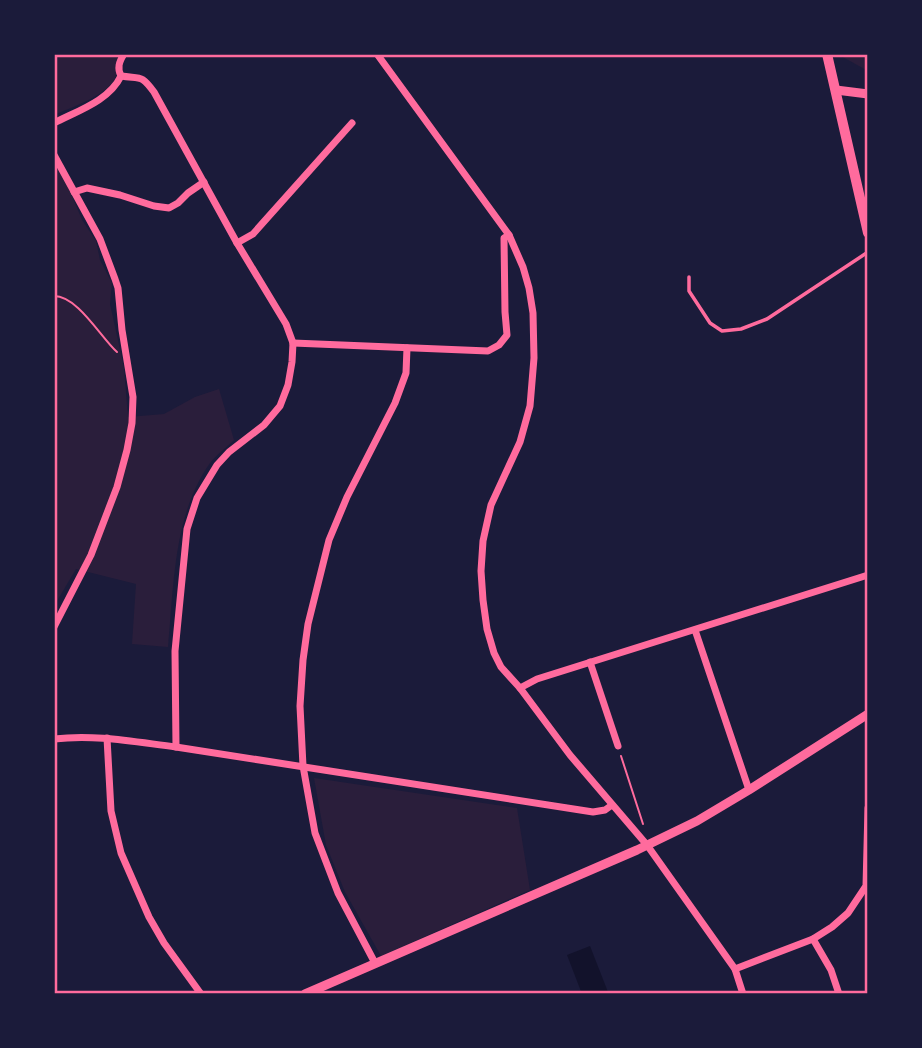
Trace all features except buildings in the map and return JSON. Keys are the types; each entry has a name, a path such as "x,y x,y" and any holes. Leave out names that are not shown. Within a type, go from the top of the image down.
{"main road":[{"path":"827,54 868,233"}],"street":[{"path":"54,123 105,95 118,83 121,76 119,63 124,54"},
{"path":"377,54 509,235 523,267 533,313 534,358 530,406 520,442 491,505 483,541 481,571 484,612 494,653 500,667 520,688 570,755 647,845 736,969 743,994"},
{"path":"121,76 139,76 154,92 237,243 286,324 293,342 288,385 280,406 264,425 216,465 197,498 187,529 175,651 176,747"},
{"path":"836,90 868,94"},
{"path":"237,243 253,234 352,123"},
{"path":"54,155 100,239 116,279 133,409 127,450 117,487 92,555 54,628"},
{"path":"74,192 87,188 169,208 204,182"},
{"path":"293,342 488,351 499,345 507,335 504,238 509,235"},
{"path":"375,963 338,893 314,833 303,766 300,706 309,624 329,540 346,497 395,403 406,373 407,348"},
{"path":"520,688 590,662 868,575"},
{"path":"695,630 749,790"},
{"path":"590,662 618,746"},
{"path":"305,994 697,821 868,714"},
{"path":"54,739 107,738 176,747 593,812 605,810 612,805"},
{"path":"107,738 111,811 121,853 149,917 164,943 201,994"},
{"path":"736,969 813,939 848,913 866,886 868,808"},
{"path":"813,939 831,970 839,994"}],"lane":[{"path":"689,277 689,291 710,323 722,331 741,329 767,319 868,252"}],"path":[{"path":"54,296 60,296 85,314 112,348 128,362"},
{"path":"618,746 643,826"}],"shaded area":[{"path":"54,54 120,54 113,83 89,100 54,115"},
{"path":"840,54 868,54 868,71 841,56"},
{"path":"54,163 68,186 82,220 96,241 100,260 112,283 110,304 124,368 128,417 164,414 195,397 219,389 234,440 210,463 189,505 177,552 168,647 132,644 136,584 76,569 54,606"},
{"path":"314,778 517,808 530,890 381,956 345,892 326,845"},
{"path":"590,946 608,992 604,994 582,994 567,955"}]}
